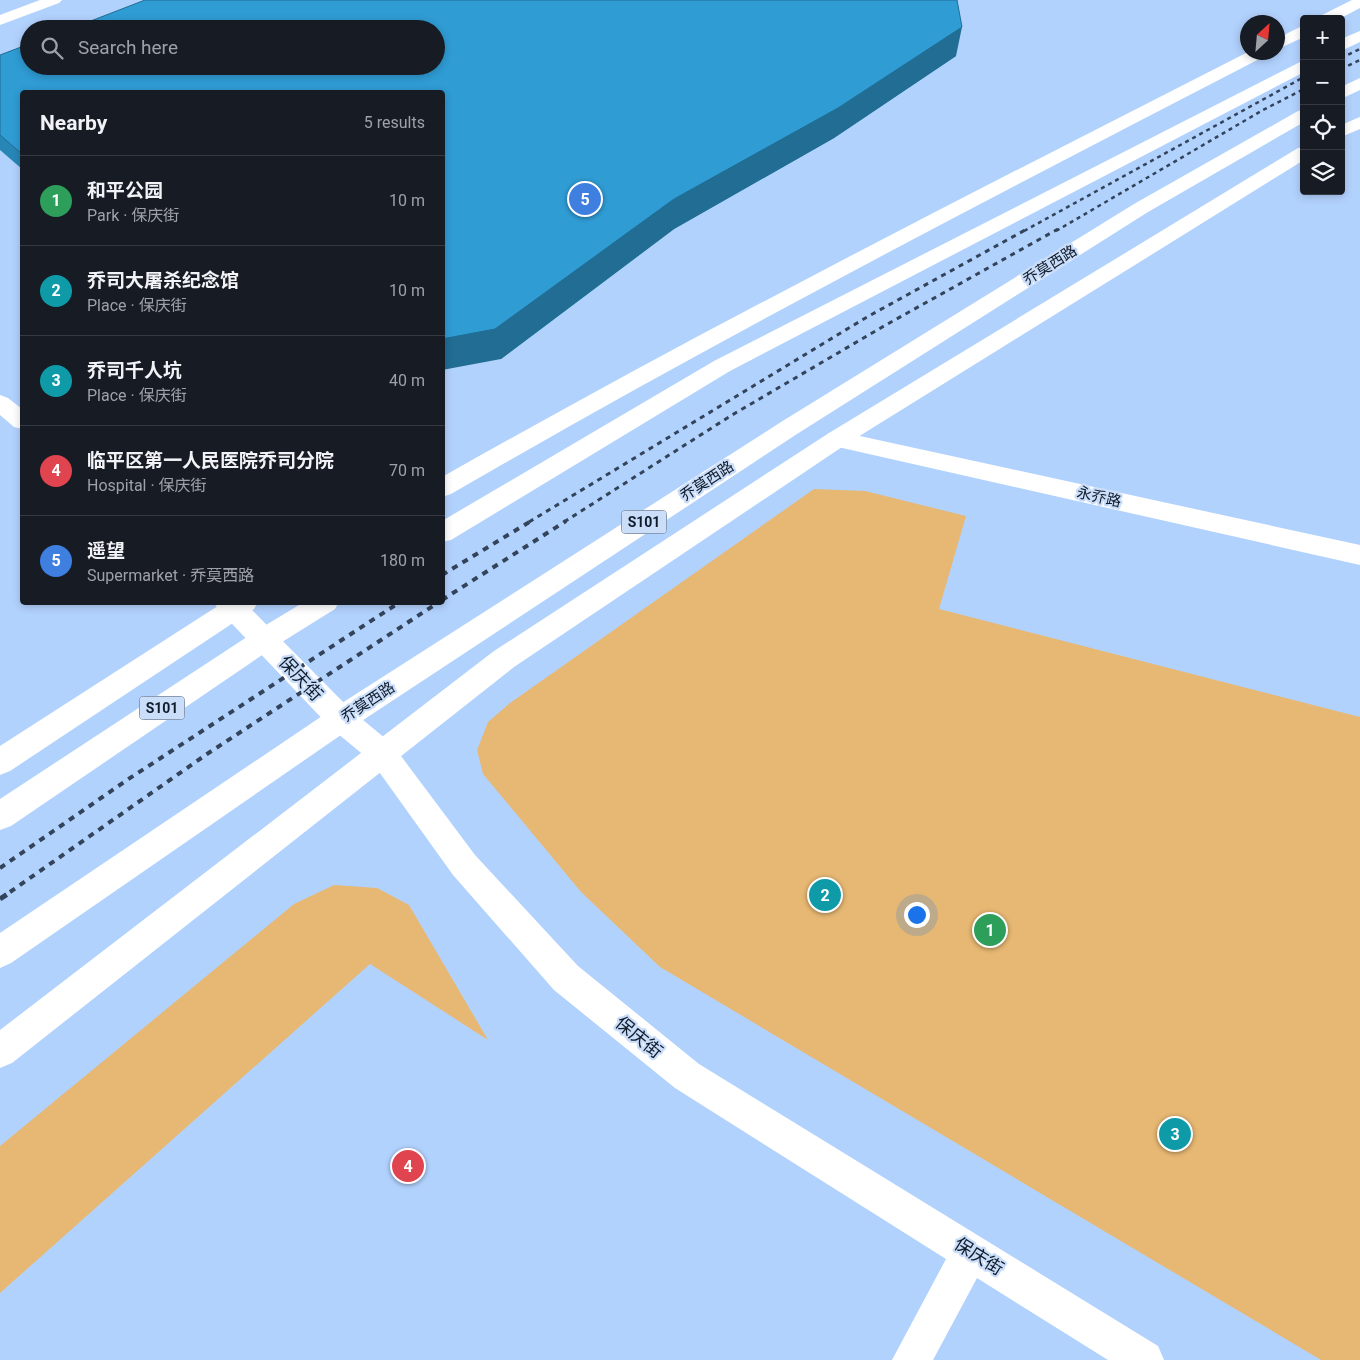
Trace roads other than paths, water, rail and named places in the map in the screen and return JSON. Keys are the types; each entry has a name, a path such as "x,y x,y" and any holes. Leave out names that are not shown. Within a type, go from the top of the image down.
{"main road":[{"path":"0,20 54,0"},
{"path":"1334,15 1360,2"},
{"path":"1285,40 1300,32"},
{"path":"1345,44 1360,36"},
{"path":"445,486 562,418 952,211 1245,60"},
{"path":"445,531 722,366 1300,67"},
{"path":"1345,92 1360,84"},
{"name":"乔莫西路","path":"0,952 340,719 789,428 1141,208 1300,117"},
{"path":"1345,130 1360,122"},
{"path":"0,1051 504,659 837,439 1300,154"},
{"path":"952,211 1057,194"},
{"path":"1085,243 1188,222"},
{"path":"0,403 20,419"},
{"name":"永乔路","path":"837,439 1360,555"},
{"path":"0,762 235,605"},
{"name":"保庆街","path":"235,605 340,719 382,753 464,865 566,978 687,1076 1144,1360"},
{"name":"S101","path":"0,816 265,639 321,605"},
{"path":"912,1360 971,1251"}],"railway":[{"path":"1345,56 1360,49"},
{"path":"1345,67 1360,60"},
{"path":"1024,231 1300,79"},
{"path":"1056,231 1263,110 1300,91"},
{"path":"529,522 867,317 1027,229"},
{"path":"564,522 732,415 884,326 1058,229"},
{"path":"445,573 531,521"},
{"path":"445,598 566,521"},
{"path":"0,868 127,780 395,605"},
{"path":"10,892 207,754 434,605"},
{"path":"0,899 12,891"}],"place":[{"name":"遥望","path":"585,199"},
{"name":"乔司大屠杀纪念馆","path":"825,895"},
{"name":"和平公园","path":"990,930"},
{"name":"乔司千人坑","path":"1175,1134"},
{"name":"临平区第一人民医院乔司分院","path":"408,1166"}]}
